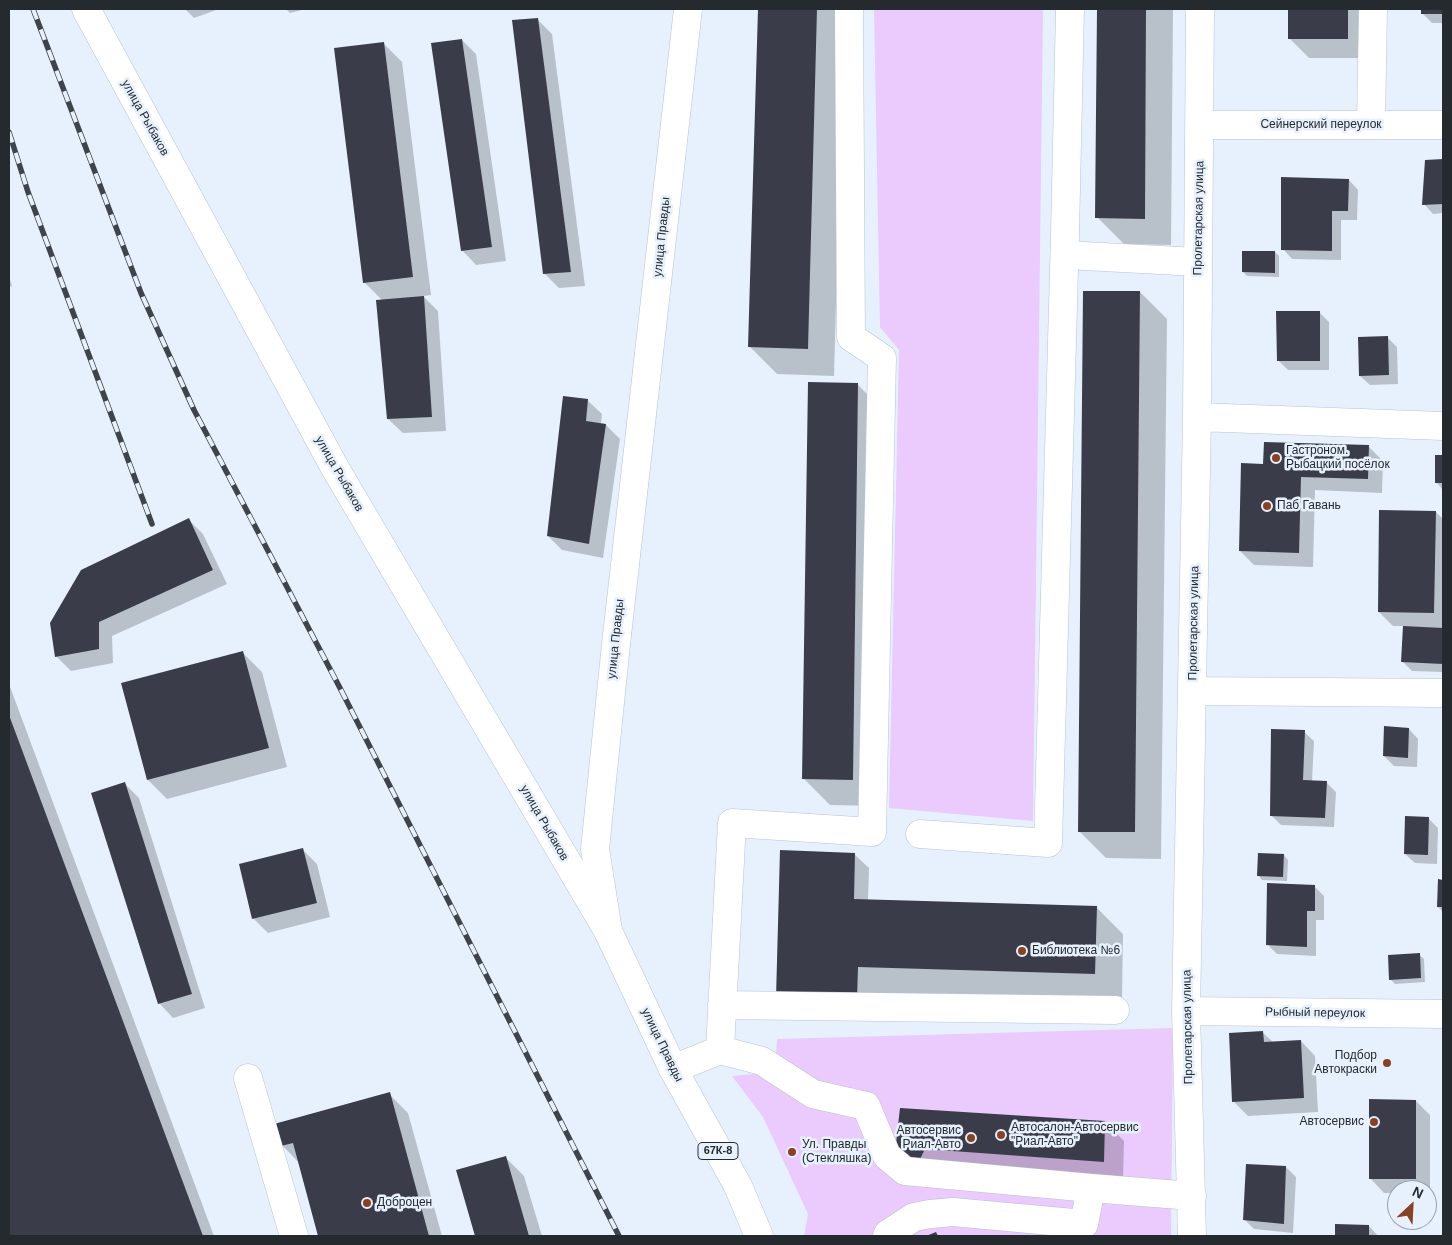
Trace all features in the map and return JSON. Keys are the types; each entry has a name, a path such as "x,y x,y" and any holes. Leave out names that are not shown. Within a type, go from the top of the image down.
{"street":[{"name":"улица Рыбаков","path":"86,9 335,468 608,931"},
{"name":"улица Правды","path":"688,9 616,644 595,849 608,931 673,1068 738,1186 759,1236"},
{"path":"720,1050 732,822 872,832 882,358 851,337 849,9"},
{"path":"920,834 1048,843 1070,9"},
{"name":"Пролетарская улица","path":"1192,1236 1186,1011 1197,418 1200,9"},
{"path":"1371,125 1373,9"},
{"name":"Сейнерский переулок","path":"1200,124 1443,125"},
{"path":"1064,255 1198,262"},
{"path":"1197,418 1443,426"},
{"path":"1193,691 1443,693"},
{"path":"722,1005 1116,1010"},
{"name":"Рыбный переулок","path":"1186,1011 1443,1014"},
{"path":"673,1068 720,1050 762,1061 813,1094 866,1106 887,1156 905,1170 1192,1196"},
{"path":"248,1078 294,1236"},
{"path":"887,1236 914,1217 953,1212 1084,1230 1091,1188"},
{"path":"953,1212 967,1236"}],"shaded area":[{"path":"874,9 1043,9 1033,821 889,808 899,350 880,327"},
{"path":"1173,1028 1171,1236 804,1236 808,1214 763,1117 732,1076 775,1072 777,1039"}],"building":[{"path":"758,9 817,9 808,349 748,347"},
{"path":"1097,9 1146,9 1145,219 1095,218"},
{"path":"1288,9 1348,9 1348,39 1288,39"},
{"path":"1421,9 1443,9 1443,14 1421,14"},
{"path":"538,18 571,272 543,274 512,20"},
{"path":"462,39 492,247 461,251 431,43"},
{"path":"384,42 413,277 363,283 334,48"},
{"path":"1443,159 1443,204 1422,205 1425,160"},
{"path":"1281,177 1349,179 1348,211 1332,211 1332,251 1281,250"},
{"path":"1242,251 1275,251 1275,273 1242,272"},
{"path":"1083,291 1140,291 1135,832 1078,832"},
{"path":"424,296 432,417 387,419 376,300"},
{"path":"1276,311 1320,311 1320,361 1277,361"},
{"path":"1388,336 1389,375 1359,376 1358,337"},
{"path":"808,382 858,383 853,780 802,779"},
{"path":"563,396 588,399 586,421 606,424 589,544 547,536"},
{"path":"1264,442 1369,445 1368,479 1301,477 1299,553 1239,551 1241,463 1263,464"},
{"path":"1435,455 1443,455 1443,483 1435,483"},
{"path":"1379,510 1436,511 1434,613 1378,612"},
{"path":"189,518 213,570 99,622 99,649 55,657 50,623 81,570"},
{"path":"1403,626 1443,628 1443,664 1401,662"},
{"path":"243,651 269,748 147,780 121,683"},
{"path":"9,715 203,1236 9,1236"},
{"path":"1384,726 1409,728 1408,758 1383,756"},
{"path":"1271,729 1305,730 1303,780 1327,781 1325,818 1270,816"},
{"path":"125,782 192,994 158,1004 91,793"},
{"path":"1405,816 1429,817 1428,855 1404,854"},
{"path":"303,848 317,903 252,919 239,864"},
{"path":"780,850 855,853 854,899 1097,906 1095,974 858,967 857,1000 776,998"},
{"path":"1258,853 1284,854 1283,877 1257,876"},
{"path":"1438,879 1443,880 1443,907 1437,907"},
{"path":"1267,883 1315,885 1315,911 1307,911 1307,947 1266,945"},
{"path":"1420,953 1421,978 1389,980 1388,955"},
{"path":"1263,1031 1264,1042 1301,1040 1304,1098 1232,1102 1229,1033"},
{"path":"390,1092 429,1236 318,1236 293,1143 281,1146 274,1124"},
{"path":"1369,1099 1416,1100 1416,1179 1369,1179"},
{"name":"Автосалон-Автосервис \"Риал-Авто\"","path":"900,1108 1105,1121 1104,1162 925,1149 919,1161 895,1152"},
{"path":"506,1156 529,1236 475,1236 456,1170"},
{"path":"1246,1164 1286,1166 1284,1224 1243,1220"},
{"path":"1335,1224 1369,1225 1369,1236 1335,1236"},
{"path":"936,1232 938,1236 926,1236"}],"railway":[{"path":"33,9 141,293 194,410 340,688 619,1236"},
{"path":"9,132 28,192 152,524"}],"place":[{"name":"Гастроном. Рыбацкий посёлок","path":"1276,458"},
{"name":"Паб Гавань","path":"1267,506"},
{"name":"Библиотека №6","path":"1022,951"},
{"name":"Подбор Автокраски","path":"1387,1063"},
{"name":"Автосервис","path":"1374,1122"},
{"name":"Автосалон-Автосервис \"Риал-Авто\"","path":"1001,1135"},
{"name":"Автосервис Риал-Авто","path":"971,1138"},
{"name":"Ул. Правды (Стекляшка)","path":"792,1152"},
{"name":"Доброцен","path":"367,1203"}]}
